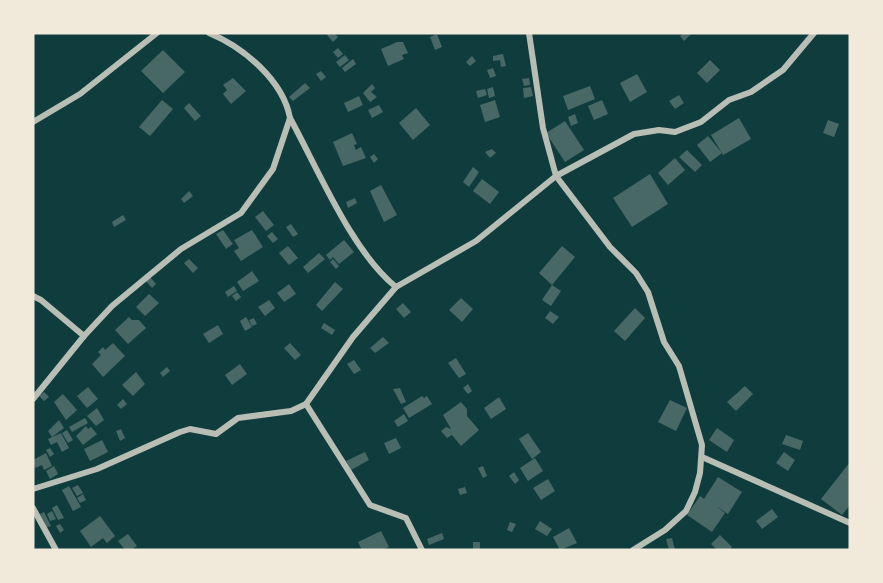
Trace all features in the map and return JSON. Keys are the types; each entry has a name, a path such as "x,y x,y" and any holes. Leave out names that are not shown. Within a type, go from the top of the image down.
{"street":[{"path":"33,122 80,94 157,33"},
{"path":"209,33 236,45 246,53 280,93 288,108 290,118 363,251 396,287"},
{"path":"530,33 543,128 556,176 610,247 636,273 648,292 664,342 679,366 702,445 695,492 686,511 665,530 633,550"},
{"path":"33,489 98,469 180,432 190,429 216,434 238,418 291,411 306,404 353,337 396,287 476,241 556,176 634,134 659,130 675,132 701,122 729,100 751,92 783,70 814,33"},
{"path":"33,399 84,336 112,306 181,249 241,213 273,169 290,118"},
{"path":"33,296 84,336"},
{"path":"306,404 370,505 406,518 422,550"},
{"path":"702,457 850,523"},
{"path":"33,508 56,550"}],"building":[{"path":"334,33 338,37 333,42 327,35"},
{"path":"683,33 692,33 684,41 680,36"},
{"path":"437,34 442,47 435,50 430,37"},
{"path":"397,42 403,42 408,53 402,55 404,59 388,66 381,49"},
{"path":"338,48 343,54 338,58 333,52"},
{"path":"163,50 185,72 163,93 141,71"},
{"path":"503,54 506,66 501,67 500,60 493,61 493,56"},
{"path":"345,55 349,60 340,67 336,62"},
{"path":"472,56 476,61 470,66 466,62"},
{"path":"353,59 356,64 345,72 342,68"},
{"path":"710,60 720,70 707,83 697,73"},
{"path":"493,68 496,76 490,78 487,70"},
{"path":"321,71 326,77 321,81 316,74"},
{"path":"637,74 647,92 630,102 620,83"},
{"path":"233,78 246,91 231,104 223,94 227,90 223,85"},
{"path":"529,78 530,85 524,86 522,79"},
{"path":"305,83 310,88 293,101 289,97"},
{"path":"372,84 375,88 371,92 377,97 370,102 363,93"},
{"path":"590,86 595,99 568,110 563,96"},
{"path":"493,87 495,96 489,98 487,89"},
{"path":"531,87 533,96 524,98 523,88"},
{"path":"485,89 487,95 478,98 476,91"},
{"path":"679,95 684,103 675,109 669,101"},
{"path":"359,96 363,105 348,112 344,103"},
{"path":"162,100 173,109 150,136 139,127"},
{"path":"495,100 500,117 485,122 480,105"},
{"path":"602,100 608,114 594,120 588,106"},
{"path":"189,103 201,116 195,121 184,108"},
{"path":"379,105 383,112 372,118 368,110"},
{"path":"416,108 430,125 413,140 399,123"},
{"path":"575,114 578,123 571,126 568,117"},
{"path":"739,118 751,139 723,155 711,135"},
{"path":"828,120 839,124 834,137 823,133"},
{"path":"565,121 584,150 565,162 546,133"},
{"path":"352,133 357,144 354,145 356,150 361,147 366,158 343,166 333,142"},
{"path":"708,136 722,153 710,162 697,145"},
{"path":"492,149 496,153 490,158 485,152"},
{"path":"687,150 702,165 695,172 679,157"},
{"path":"374,154 378,159 374,163 370,157"},
{"path":"675,158 685,170 668,185 658,173"},
{"path":"473,167 479,172 469,187 463,182"},
{"path":"650,174 668,204 632,227 613,198"},
{"path":"482,179 499,192 490,204 473,191"},
{"path":"381,185 397,215 384,222 370,191"},
{"path":"189,191 193,196 184,203 181,199"},
{"path":"355,198 357,203 348,208 346,202"},
{"path":"263,211 274,225 266,231 255,217"},
{"path":"123,215 126,220 114,227 112,222"},
{"path":"291,224 298,234 293,237 286,227"},
{"path":"223,230 233,244 226,249 216,234"},
{"path":"252,230 263,247 241,261 234,251 239,248 234,240"},
{"path":"272,232 278,239 273,243 267,236"},
{"path":"344,240 354,252 339,264 333,257 330,260 326,255"},
{"path":"288,246 298,258 289,265 279,253"},
{"path":"562,246 575,257 552,285 539,273"},
{"path":"319,253 325,259 308,273 303,267"},
{"path":"189,259 198,268 193,273 184,263"},
{"path":"333,259 339,266 336,269 330,262"},
{"path":"252,271 259,281 243,291 237,282"},
{"path":"150,277 156,284 152,288 145,280"},
{"path":"335,282 343,289 322,311 316,305"},
{"path":"289,284 296,294 284,302 277,293"},
{"path":"552,285 561,291 551,306 542,300"},
{"path":"234,286 237,291 228,297 225,292"},
{"path":"237,292 241,297 236,301 232,296"},
{"path":"149,294 159,303 145,316 136,307"},
{"path":"461,298 473,309 462,322 449,310"},
{"path":"269,300 275,308 265,316 258,307"},
{"path":"403,303 411,312 404,318 396,309"},
{"path":"635,308 645,318 625,341 614,331"},
{"path":"550,311 559,317 553,324 545,318"},
{"path":"129,317 132,320 139,320 146,328 128,344 115,330"},
{"path":"246,317 252,327 245,331 240,321"},
{"path":"254,318 257,324 252,326 249,320"},
{"path":"324,323 335,330 332,335 321,328"},
{"path":"218,325 223,334 209,343 203,334"},
{"path":"383,337 389,343 375,353 370,348"},
{"path":"113,343 125,356 103,377 92,364 101,355 98,352 103,347 105,350"},
{"path":"290,343 301,355 295,360 284,348"},
{"path":"456,358 466,374 459,378 448,363"},
{"path":"354,360 361,370 354,374 347,364"},
{"path":"240,364 247,374 232,385 225,375"},
{"path":"167,367 170,371 163,377 160,373"},
{"path":"136,372 145,384 133,396 122,385"},
{"path":"468,384 472,391 468,394 463,388"},
{"path":"745,386 753,394 736,411 727,402"},
{"path":"88,387 98,399 87,408 77,396"},
{"path":"400,388 406,402 401,404 393,389"},
{"path":"44,392 49,397 44,401 39,396"},
{"path":"63,394 77,410 66,420 54,402"},
{"path":"422,396 424,398 427,396 432,404 409,418 403,408"},
{"path":"499,397 506,409 491,419 484,408"},
{"path":"123,399 127,404 121,409 117,405"},
{"path":"670,400 687,408 676,431 658,422"},
{"path":"461,402 467,409 467,416 479,430 461,446 452,435 447,438 441,431 446,427 451,429 443,415"},
{"path":"97,408 104,420 96,426 87,416"},
{"path":"404,414 408,421 398,427 394,421"},
{"path":"85,418 88,423 72,432 69,427"},
{"path":"59,420 64,428 52,437 48,431"},
{"path":"86,426 88,429 91,427 97,434 83,445 76,436"},
{"path":"717,428 734,440 727,452 709,440"},
{"path":"121,429 125,438 120,441 116,431"},
{"path":"67,430 73,440 68,443 62,433"},
{"path":"61,433 69,448 62,452 57,442 51,445 48,439"},
{"path":"528,433 541,452 532,459 519,439"},
{"path":"786,435 803,441 800,450 782,444"},
{"path":"396,438 401,448 389,454 384,443"},
{"path":"102,440 108,452 90,461 84,449"},
{"path":"50,448 54,454 50,457 46,450"},
{"path":"365,452 369,460 351,470 346,461"},
{"path":"784,452 795,460 788,471 776,463"},
{"path":"46,453 52,466 44,470 42,465 35,468 33,460"},
{"path":"535,458 543,471 528,481 520,468"},
{"path":"850,462 850,505 842,515 821,499"},
{"path":"54,466 58,474 50,479 46,471"},
{"path":"483,466 487,476 483,478 478,468"},
{"path":"514,472 519,480 515,484 509,476"},
{"path":"718,477 742,492 728,514 716,506 725,513 712,532 687,515 700,496 704,499"},
{"path":"548,479 555,491 541,500 533,488"},
{"path":"78,485 83,493 77,496 72,488"},
{"path":"69,486 81,507 73,511 62,490"},
{"path":"465,487 467,493 460,495 458,489"},
{"path":"83,494 86,500 80,503 77,498"},
{"path":"57,505 64,518 58,520 52,508"},
{"path":"772,509 778,517 762,529 756,521"},
{"path":"52,511 56,519 50,521 47,514"},
{"path":"44,512 51,526 47,527 40,514"},
{"path":"100,516 115,536 107,543 103,538 91,547 80,531"},
{"path":"540,521 552,529 547,536 535,529"},
{"path":"510,522 516,524 512,532 507,530"},
{"path":"60,524 64,530 60,533 56,526"},
{"path":"569,528 577,543 560,550 553,537"},
{"path":"381,531 389,547 382,550 362,550 358,542"},
{"path":"442,533 444,539 429,545 427,539"},
{"path":"128,534 137,546 131,550 125,550 118,541"},
{"path":"720,535 732,547 729,550 717,550 711,544"},
{"path":"672,538 675,550 669,550 666,539"},
{"path":"473,542 480,542 480,550 473,550"}]}
